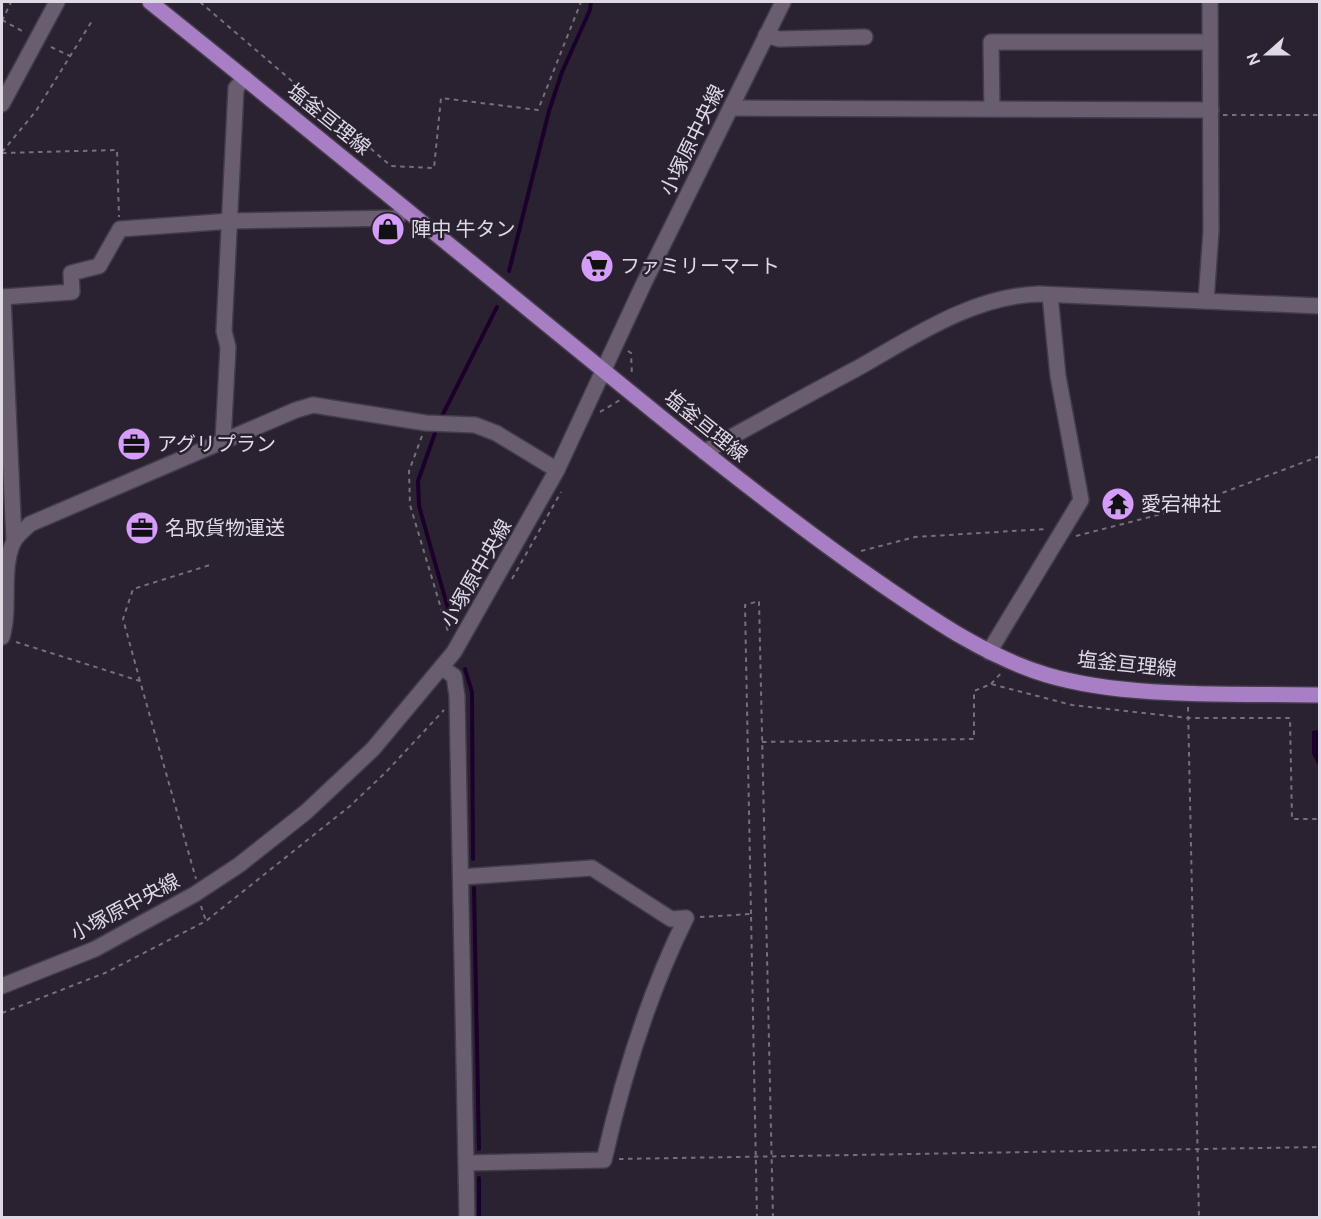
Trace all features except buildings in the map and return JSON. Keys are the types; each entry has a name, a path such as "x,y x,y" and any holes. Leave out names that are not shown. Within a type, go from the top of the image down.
{"main road":[{"name":"塩釜亘理線","path":"150,2 808,534 947,629 989,652 1047,675 1077,681 1188,692 1320,695"}],"street":[{"path":"2,104 57,2"},
{"name":"小塚原中央線","path":"2,986 95,949 202,899 239,865 314,804 374,749 442,668 454,652 557,470 603,370 783,2"},
{"path":"1206,301 1211,231 1210,2"},
{"path":"766,35 779,39 865,37"},
{"path":"992,110 991,42 1210,42"},
{"path":"223,441 228,347 224,331 236,88 246,78"},
{"path":"731,108 1211,113"},
{"path":"7,639 7,559 14,540 3,297 72,292 71,273 99,266 120,229 231,220 397,218 404,208"},
{"path":"704,452 943,320 990,301 1019,295 1050,295 1320,306"},
{"path":"989,652 1081,500 1058,376 1050,295"},
{"path":"14,540 30,524 313,405 426,423 475,424 496,433 557,470"},
{"path":"442,668 454,676 457,696 467,1218"},
{"path":"461,877 592,868 671,919 686,918"},
{"path":"466,1163 604,1160 630,1059 667,956 686,918"}],"path":[{"path":"11,2 2,20 24,32"},
{"path":"200,2 391,166 434,168 441,98 538,110 581,2"},
{"path":"2,152 36,111 92,21"},
{"path":"51,47 70,56"},
{"path":"1211,113 1320,115"},
{"path":"2,152 117,150 120,229"},
{"path":"2,262 3,297"},
{"path":"631,353 632,376 636,379"},
{"path":"602,403 607,406"},
{"path":"596,420 601,410 618,404"},
{"path":"426,423 409,471 410,505 454,652"},
{"path":"1056,542 1178,510 1320,456"},
{"path":"507,588 564,487"},
{"path":"861,551 915,537 1064,527"},
{"path":"202,899 123,619 133,589 210,565"},
{"path":"758,1218 745,605 759,601 773,1218"},
{"path":"7,639 140,681"},
{"path":"762,742 974,739 974,691 991,684 1072,705 1189,718 1290,718 1292,819 1320,819"},
{"path":"1188,692 1199,1218"},
{"path":"686,918 751,914"},
{"path":"604,1160 1320,1147"}],"shaded area":[{"path":"1320,730 1319,767 1312,754 1312,731"}],"waterway":[{"path":"509,271 549,111 562,72 590,10 591,2"},
{"path":"442,416 497,307"},
{"path":"435,433 418,481 419,506 451,619"},
{"path":"465,669 472,692 473,859"},
{"path":"474,888 479,1149"},
{"path":"479,1178 479,1218"}],"place":[{"name":"陣中 牛タン","path":"388,229"},
{"name":"ファミリーマート","path":"597,266"},
{"name":"アグリプラン","path":"134,444"},
{"name":"愛宕神社","path":"1118,504"},
{"name":"名取貨物運送","path":"142,528"}]}
